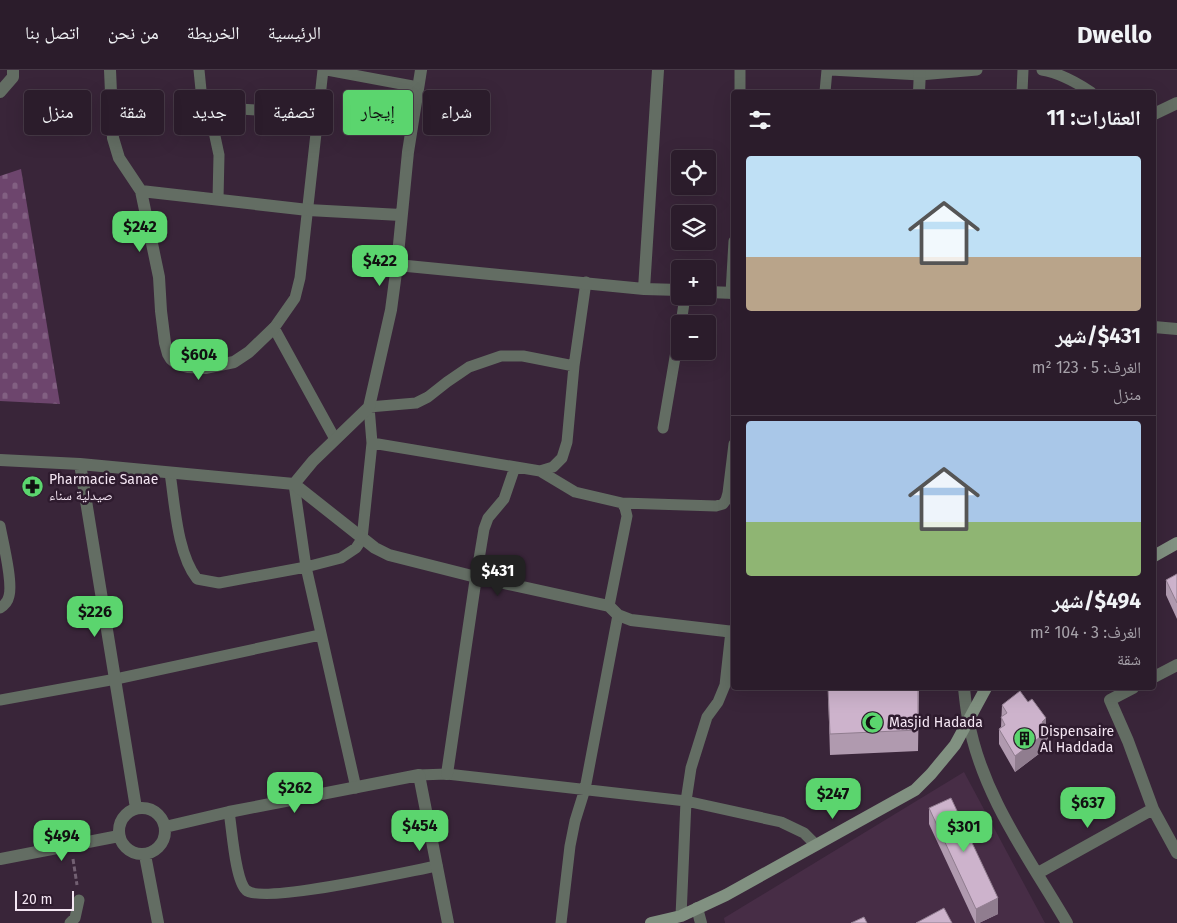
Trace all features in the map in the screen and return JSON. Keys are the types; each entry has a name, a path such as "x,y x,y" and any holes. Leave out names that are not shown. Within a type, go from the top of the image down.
{"street":[{"path":"0,92 12,78 13,70"},
{"path":"110,70 113,138 119,158 141,191 159,277 165,343 171,359 177,364 188,367 205,368 234,362 249,352 274,328"},
{"path":"294,484 335,439 369,407 382,356 397,265 401,215 421,70"},
{"path":"644,289 658,70"},
{"path":"919,90 920,72"},
{"path":"1156,113 1177,103"},
{"path":"141,191 308,210 401,215"},
{"path":"397,265 644,289 671,290"},
{"path":"716,292 731,293"},
{"path":"1156,328 1177,329"},
{"path":"0,460 80,464 294,484 374,548 389,555 476,578 614,610 646,622 731,632"},
{"path":"80,464 136,808"},
{"path":"1156,555 1177,543"},
{"path":"448,774 476,578"},
{"path":"1156,676 1177,665"},
{"path":"964,690 968,718 977,754 993,796 1013,835 1067,923"},
{"path":"651,923 681,916 726,895 890,806 915,790 955,745 985,690"},
{"path":"1129,690 1110,700 1128,741 1153,809 1177,853"},
{"path":"165,827 229,812 419,775 448,923"},
{"path":"136,808 149,809 160,816 165,827 164,840 156,850 145,855 136,854 122,844 118,827 127,812 136,808"},
{"path":"1038,874 1153,809"},
{"path":"0,859 119,836"},
{"path":"145,855 158,923"},
{"path":"697,908 700,923"}],"lane":[{"path":"199,70 201,90"},
{"path":"322,90 325,70 418,87"},
{"path":"740,70 740,90"},
{"path":"825,90 827,70"},
{"path":"831,70 920,72 977,70"},
{"path":"1022,90 1023,70"},
{"path":"1042,70 1055,72 1087,90"},
{"path":"215,135 219,154 218,200"},
{"path":"316,135 300,278 295,298 274,328 335,439"},
{"path":"540,471 553,467 562,458 567,442 574,366 586,282"},
{"path":"170,473 185,558 191,572 197,579 219,583 306,567 341,558 350,553 362,539 372,443 369,407 416,403 428,397 469,367 501,356 523,356 574,366"},
{"path":"663,428 675,360"},
{"path":"372,443 540,471 575,492 622,503 705,507 723,504 728,493 731,468"},
{"path":"476,578 484,529 488,518 504,499 515,467"},
{"path":"294,484 306,567 356,788"},
{"path":"561,923 570,846 575,820 586,789 614,610 627,516 622,503"},
{"path":"0,526 10,595 4,606 0,608"},
{"path":"0,700 116,679 320,635"},
{"path":"681,916 686,801 691,768 707,717 718,702 725,685 731,645"},
{"path":"419,775 448,774 686,801 787,824 804,833 816,845"},
{"path":"229,812 240,879 245,890 254,894 291,893 437,866"},
{"path":"70,923 75,918 79,900"}],"path":[{"path":"71,846 79,900"}],"shaded area":[{"path":"964,772 1045,923 725,923 724,918"}],"green space":[{"path":"21,169 60,404 0,401 0,176"}],"building":[{"path":"1177,574 1177,603 1166,580"},
{"name":"Masjid Hadada","path":"828,690 918,690 918,730 830,734"},
{"name":"Dispensaire Al Haddada","path":"1020,691 1028,702 1032,699 1046,718 1042,722 1048,731 1015,756 999,729 1005,725 1001,717 1007,713 1002,705"},
{"path":"951,798 998,898 976,909 929,808"},
{"path":"944,908 952,923 916,923"},
{"path":"864,917 867,923 851,923"}],"place":[{"name":"Pharmacie Sanae صيدلية سناء","path":"33,487"},
{"name":"Masjid Hadada","path":"873,722"},
{"name":"Dispensaire Al Haddada","path":"1024,739"}]}
